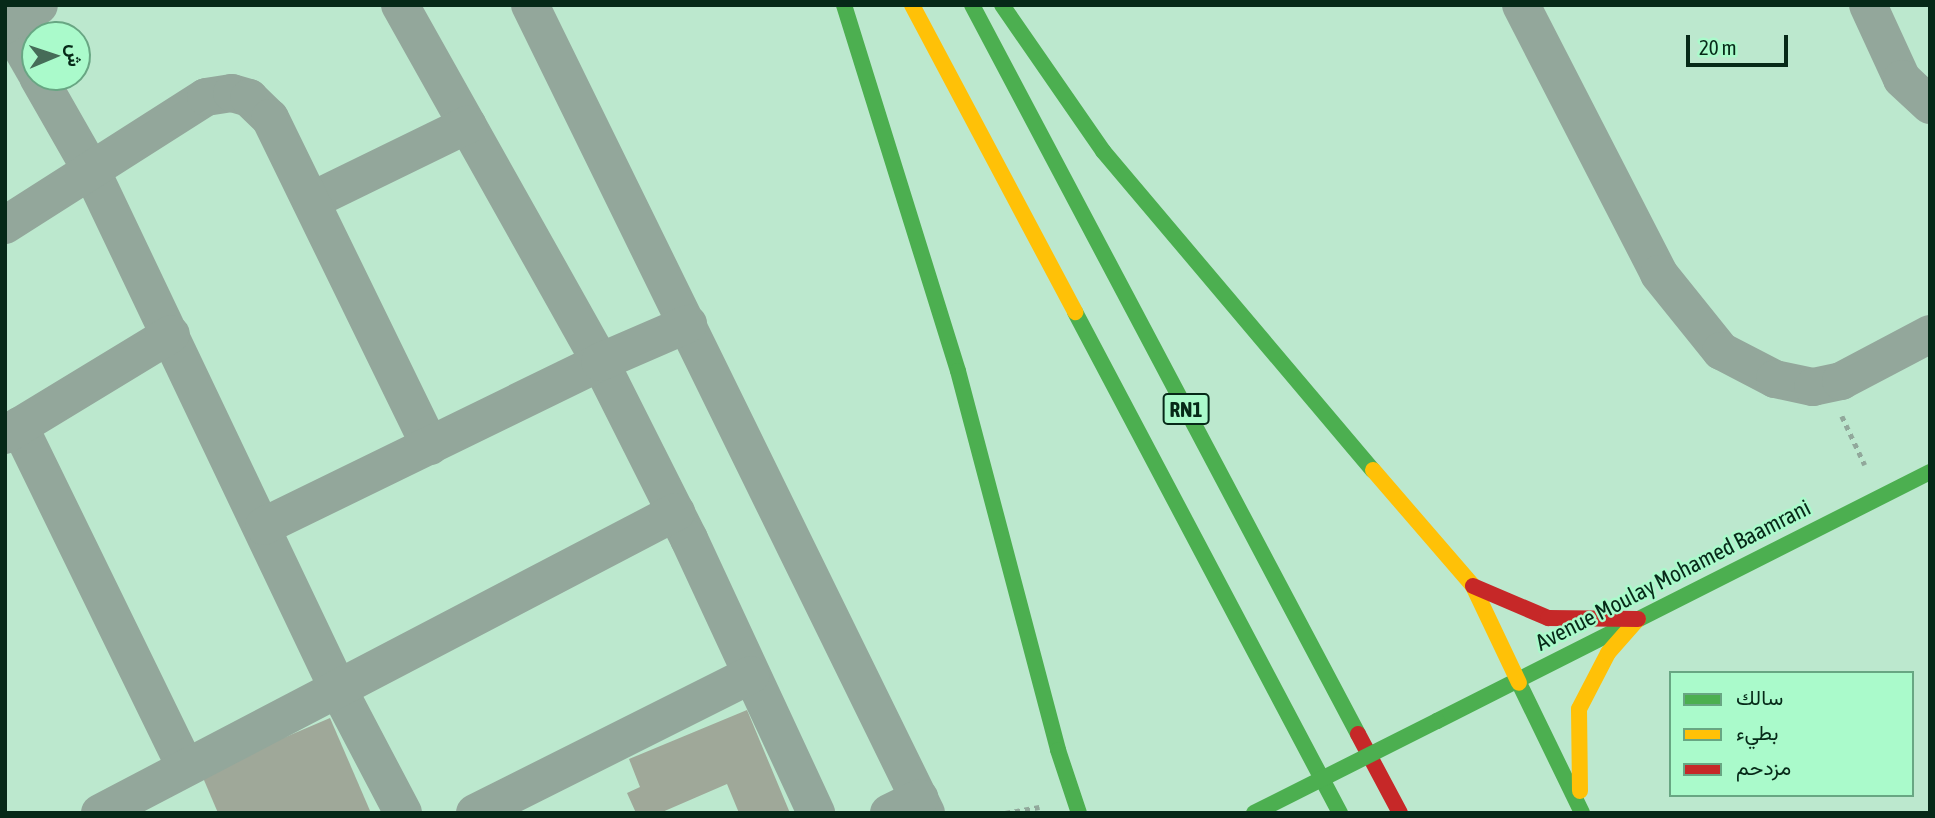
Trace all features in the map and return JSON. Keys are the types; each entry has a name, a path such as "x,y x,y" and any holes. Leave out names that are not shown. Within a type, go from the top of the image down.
{"main road":[{"path":"844,5 888,135 958,371 1058,750 1079,813"},
{"name":"RN1","path":"912,5 1340,813"},
{"name":"RN1","path":"972,5 1400,813"},
{"path":"1002,5 1103,151 1213,286 1473,586 1520,677 1581,808"},
{"name":"Avenue Moulay Mohamed Baamrani","path":"1254,813 1930,472"},
{"path":"1473,586 1548,618 1638,619"},
{"path":"1581,808 1579,709 1608,653 1638,619"},
{"path":"1055,804 1058,750"}],"street":[{"path":"400,5 600,362 676,512 816,813"},
{"path":"530,5 688,324 912,808"},
{"path":"1521,5 1659,274 1721,351 1775,379 1810,387 1841,381 1930,334"},
{"path":"1868,5 1902,79 1930,105"},
{"path":"14,18 21,36"},
{"path":"46,91 91,170 264,526 338,689 403,813"},
{"path":"5,225 206,97 232,93 262,107 311,201 430,446"},
{"path":"311,201 467,125"},
{"path":"264,526 600,362 688,324"},
{"path":"171,334 12,430 185,767"},
{"path":"125,807 185,767 676,512"},
{"path":"475,813 750,676"}],"path":[{"path":"1810,387 1817,421 1840,412 1880,497"},
{"path":"1005,813 1055,804"}],"building":[{"path":"747,710 790,813 739,813 727,784 660,813 636,813 627,793 640,787 629,759"},
{"path":"330,718 371,813 218,813 201,773"}],"traffic: fast":[{"path":"844,5 958,371 1058,750 1079,813"},
{"path":"972,5 1358,734"},
{"path":"1002,5 1103,151 1373,470"},
{"path":"1075,312 1340,813"},
{"path":"1437,721 1930,472"},
{"path":"1519,683 1582,813"},
{"path":"1254,813 1437,721"}],"traffic: slow":[{"path":"912,5 1075,312"},
{"path":"1373,470 1473,586 1519,683"},
{"path":"1580,791 1579,709 1608,653 1638,619"}],"traffic: jam":[{"path":"1473,586 1548,618 1638,619"},
{"path":"1358,734 1400,813"}]}
